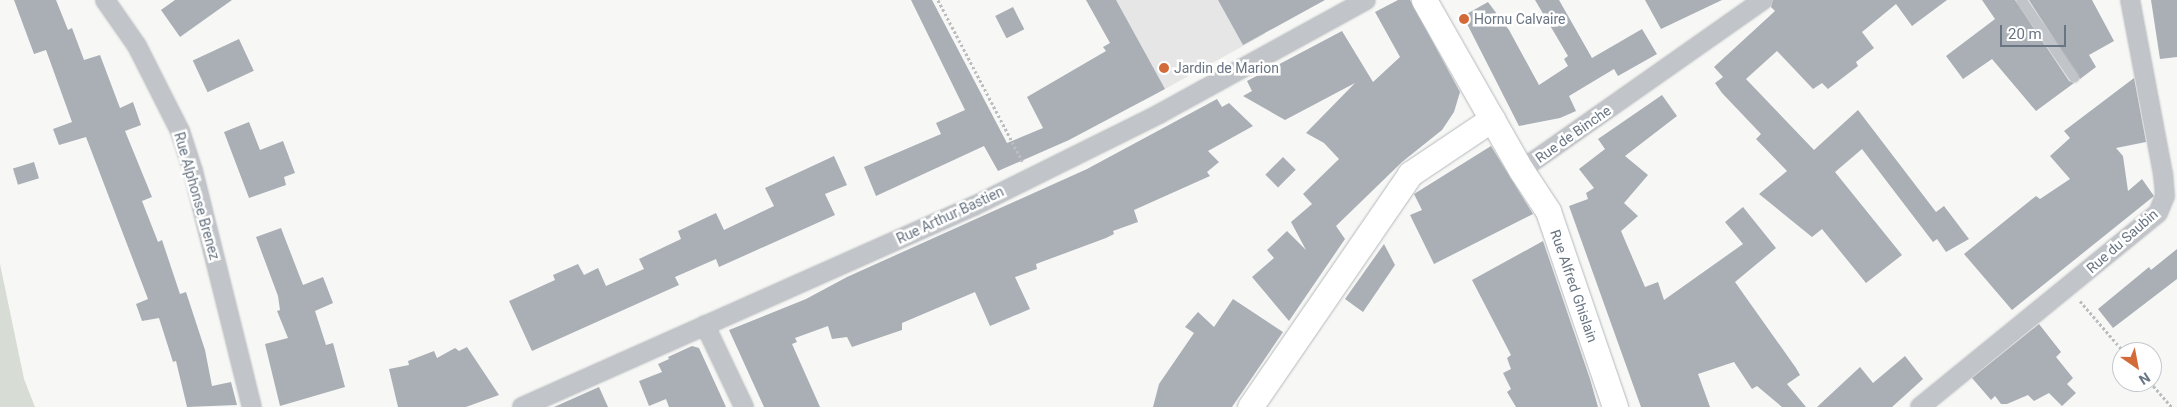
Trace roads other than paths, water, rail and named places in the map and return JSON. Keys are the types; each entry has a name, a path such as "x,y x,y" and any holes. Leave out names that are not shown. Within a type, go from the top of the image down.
{"street":[{"name":"Rue Alphonse Brenez","path":"105,0 155,78 180,131 193,170 252,407"},
{"name":"Rue Arthur Bastien","path":"522,407 1031,177 1159,114 1366,0"},
{"name":"Rue de Binche","path":"1424,0 1521,170 1763,0"},
{"name":"Rue du Saubin","path":"1920,407 2158,213 2165,196 2130,0"},
{"path":"1250,407 1410,174 1492,119"},
{"name":"Rue Alfred Ghislain","path":"1521,170 1552,220 1615,407"},
{"path":"705,325 744,407"}],"lane":[{"path":"2021,0 2074,77"}],"place":[{"name":"Hornu Calvaire","path":"1464,19"},
{"name":"Jardin de Marion","path":"1164,68"}]}
